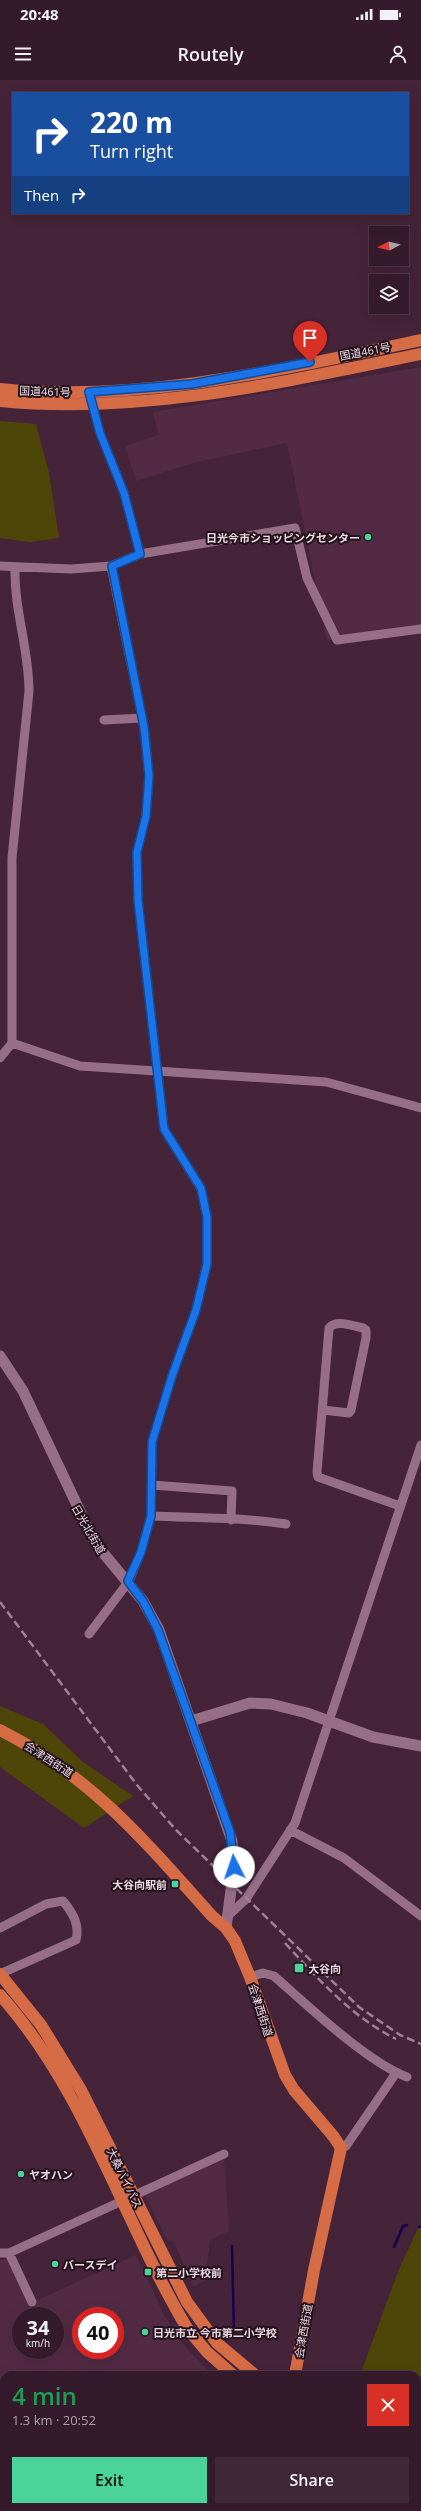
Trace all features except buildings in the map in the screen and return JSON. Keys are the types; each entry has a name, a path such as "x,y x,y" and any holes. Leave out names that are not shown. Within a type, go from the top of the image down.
{"highway":[{"name":"国道461号","path":"0,389 56,393 192,384 421,340"},
{"name":"国道461号","path":"0,401 57,405 92,405 155,401 211,393 421,354"},
{"name":"会津西街道","path":"0,1730 40,1751 88,1786 128,1823 212,1916 226,1928 235,1941 250,1977 285,2075 294,2090 334,2137 341,2148 314,2270 296,2371"},
{"name":"大桑バイパス","path":"0,1974 28,2007 57,2049 81,2090 187,2302 198,2320 231,2356 250,2371"},
{"name":"大桑バイパス","path":"0,1995 30,2031 59,2077 187,2328 207,2352 228,2371"}],"street":[{"path":"89,392 92,405 124,493 140,554"},
{"path":"0,566 15,568 71,569 112,566 140,554 295,528 307,578 337,640 421,629"},
{"path":"89,1634 128,1581 141,1552 151,1516 152,1442 172,1376 196,1310 207,1264 207,1217 201,1188 164,1129 138,900 137,852 146,816 149,776 142,718 112,566"},
{"path":"0,1058 12,1043 12,858 29,691 29,664 14,588 15,568"},
{"path":"104,720 142,718"},
{"path":"12,1043 80,1066 326,1082 421,1108"},
{"path":"322,1410 349,1413 351,1410 366,1338 366,1330 363,1328 335,1323 329,1328 322,1410 318,1477 400,1506"},
{"name":"日光北街道","path":"0,1356 23,1391 95,1543 143,1601 158,1630 232,1841 234,1867 229,1915 226,1928"},
{"path":"229,1915 246,1899 290,1830 299,1812 328,1720 421,1445"},
{"path":"152,1486 232,1491 231,1520"},
{"path":"151,1516 231,1520 247,1518 286,1524"},
{"path":"191,1721 250,1703 291,1708 373,1737 421,1746"},
{"path":"290,1830 344,1858 421,1916"},
{"path":"0,1928 46,1904 63,1901 70,1910 79,1929 76,1940 0,1974"},
{"path":"250,1977 263,1973 274,1976 351,2041 396,2073 407,2077"},
{"path":"341,2148 346,2146 396,2073"},
{"path":"32,2302 5,2253 123,2201 224,2154"}],"shaded area":[{"path":"421,367 421,626 327,641 287,443 193,463 136,481 125,446 158,435 153,412"},
{"path":"0,421 36,424 49,473 59,538 30,542 0,538"},
{"path":"0,1706 43,1724 83,1762 133,1796 84,1828 0,1767"},
{"path":"224,2159 229,2231 210,2240 205,2281 193,2286 173,2240 169,2241 165,2236 145,2195"},
{"path":"421,2222 421,2371 361,2371 399,2269"},
{"name":"日光市立 今市第二小学校","path":"136,2255 164,2315 186,2348 209,2371 0,2371 0,2260 8,2259 29,2304"}],"waterway":[{"path":"394,2247 403,2226 407,2225"},
{"path":"232,2246 234,2332"}],"railway":[{"path":"0,1602 137,1785 176,1830 359,2007 400,2035 421,2044"},
{"path":"285,1943 336,1996 365,2020 396,2039"}],"place":[{"name":"日光今市ショッピングセンター","path":"368,537"},
{"name":"大谷向駅前","path":"175,1884"},
{"name":"大谷向","path":"299,1968"},
{"name":"ヤオハン","path":"21,2174"},
{"name":"バースデイ","path":"55,2264"},
{"name":"第二小学校前","path":"148,2272"},
{"name":"日光市立 今市第二小学校","path":"145,2332"}],"route":[{"path":"234,1867 234,1854 230,1832 158,1630 151,1614 128,1581 141,1552 151,1516 152,1442 172,1376 196,1310 207,1264 207,1217 201,1188 164,1129 152,1004 138,900 137,852 146,816 149,776 144,727 112,566 140,554 124,493 100,433 89,392 162,388 192,384 310,362"}]}
